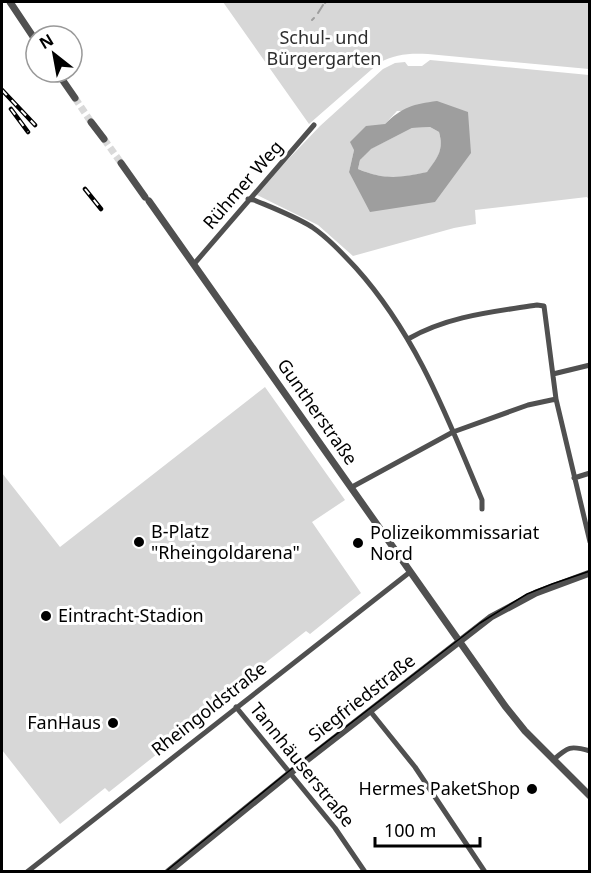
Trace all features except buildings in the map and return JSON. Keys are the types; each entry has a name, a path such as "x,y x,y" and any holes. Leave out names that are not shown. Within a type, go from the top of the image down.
{"street":[{"path":"10,2 25,24"},
{"path":"65,84 75,98"},
{"path":"91,122 104,139"},
{"name":"Rühmer Weg","path":"194,264 314,125"},
{"name":"Guntherstraße","path":"121,163 515,720 590,796"},
{"path":"248,200 254,200 300,221 321,234 350,261 390,310 408,339 453,432 483,500 482,509"},
{"path":"408,339 455,318 537,305 544,306 556,399 590,542"},
{"path":"553,374 590,365"},
{"path":"352,487 453,432 502,413 556,399"},
{"path":"574,478 590,473"},
{"name":"Rheingoldstraße","path":"27,872 411,572"},
{"name":"Siegfriedstraße","path":"168,872 290,772 491,617 552,585 590,573"},
{"name":"Tannhäuserstraße","path":"236,707 335,828 365,872"},
{"path":"370,711 415,767 485,872"},
{"path":"553,760 566,749 574,746 590,751"}],"green space":[{"name":"Schul- und Bürgergarten","path":"223,2 589,2 589,69 428,54 402,55 379,63 309,124"},
{"path":"430,60 589,75 589,200 587,197 475,210 476,224 353,256 318,225 255,194 320,126 383,69 395,63 405,62 408,66 422,66","holes":["397,111 468,112 434,202 349,172 354,150"]},
{"path":"430,127 439,132 441,144 437,158 427,172 392,177 358,169 360,160 370,149 412,128"},
{"path":"265,387 345,500 312,522 361,593 310,634 306,631 168,739 171,743 109,792 105,788 60,824 2,750 2,473 60,547"}],"shaded area":[{"path":"437,101 468,112 471,153 435,202 370,212 349,172 354,150 350,142 366,126 385,124 403,110","holes":["430,127 439,132 441,144 439,153 427,172 392,177 358,169 360,160 371,149 412,128"]}],"waterway":[{"path":"318,13 323,5"}],"tunnel":[{"path":"75,98 91,122"},
{"path":"104,139 121,163"}],"tram line":[{"path":"165,872 289,771 480,623 527,594 590,571"}],"railway":[{"path":"2,90 35,125"},
{"path":"11,109 28,132"},
{"path":"85,189 101,209"}],"place":[{"name":"B-Platz \"Rheingoldarena\"","path":"139,542"},
{"name":"Polizeikommissariat Nord","path":"358,543"},
{"name":"Eintracht-Stadion","path":"46,616"},
{"name":"FanHaus","path":"113,723"},
{"name":"Hermes PaketShop","path":"532,789"}]}
